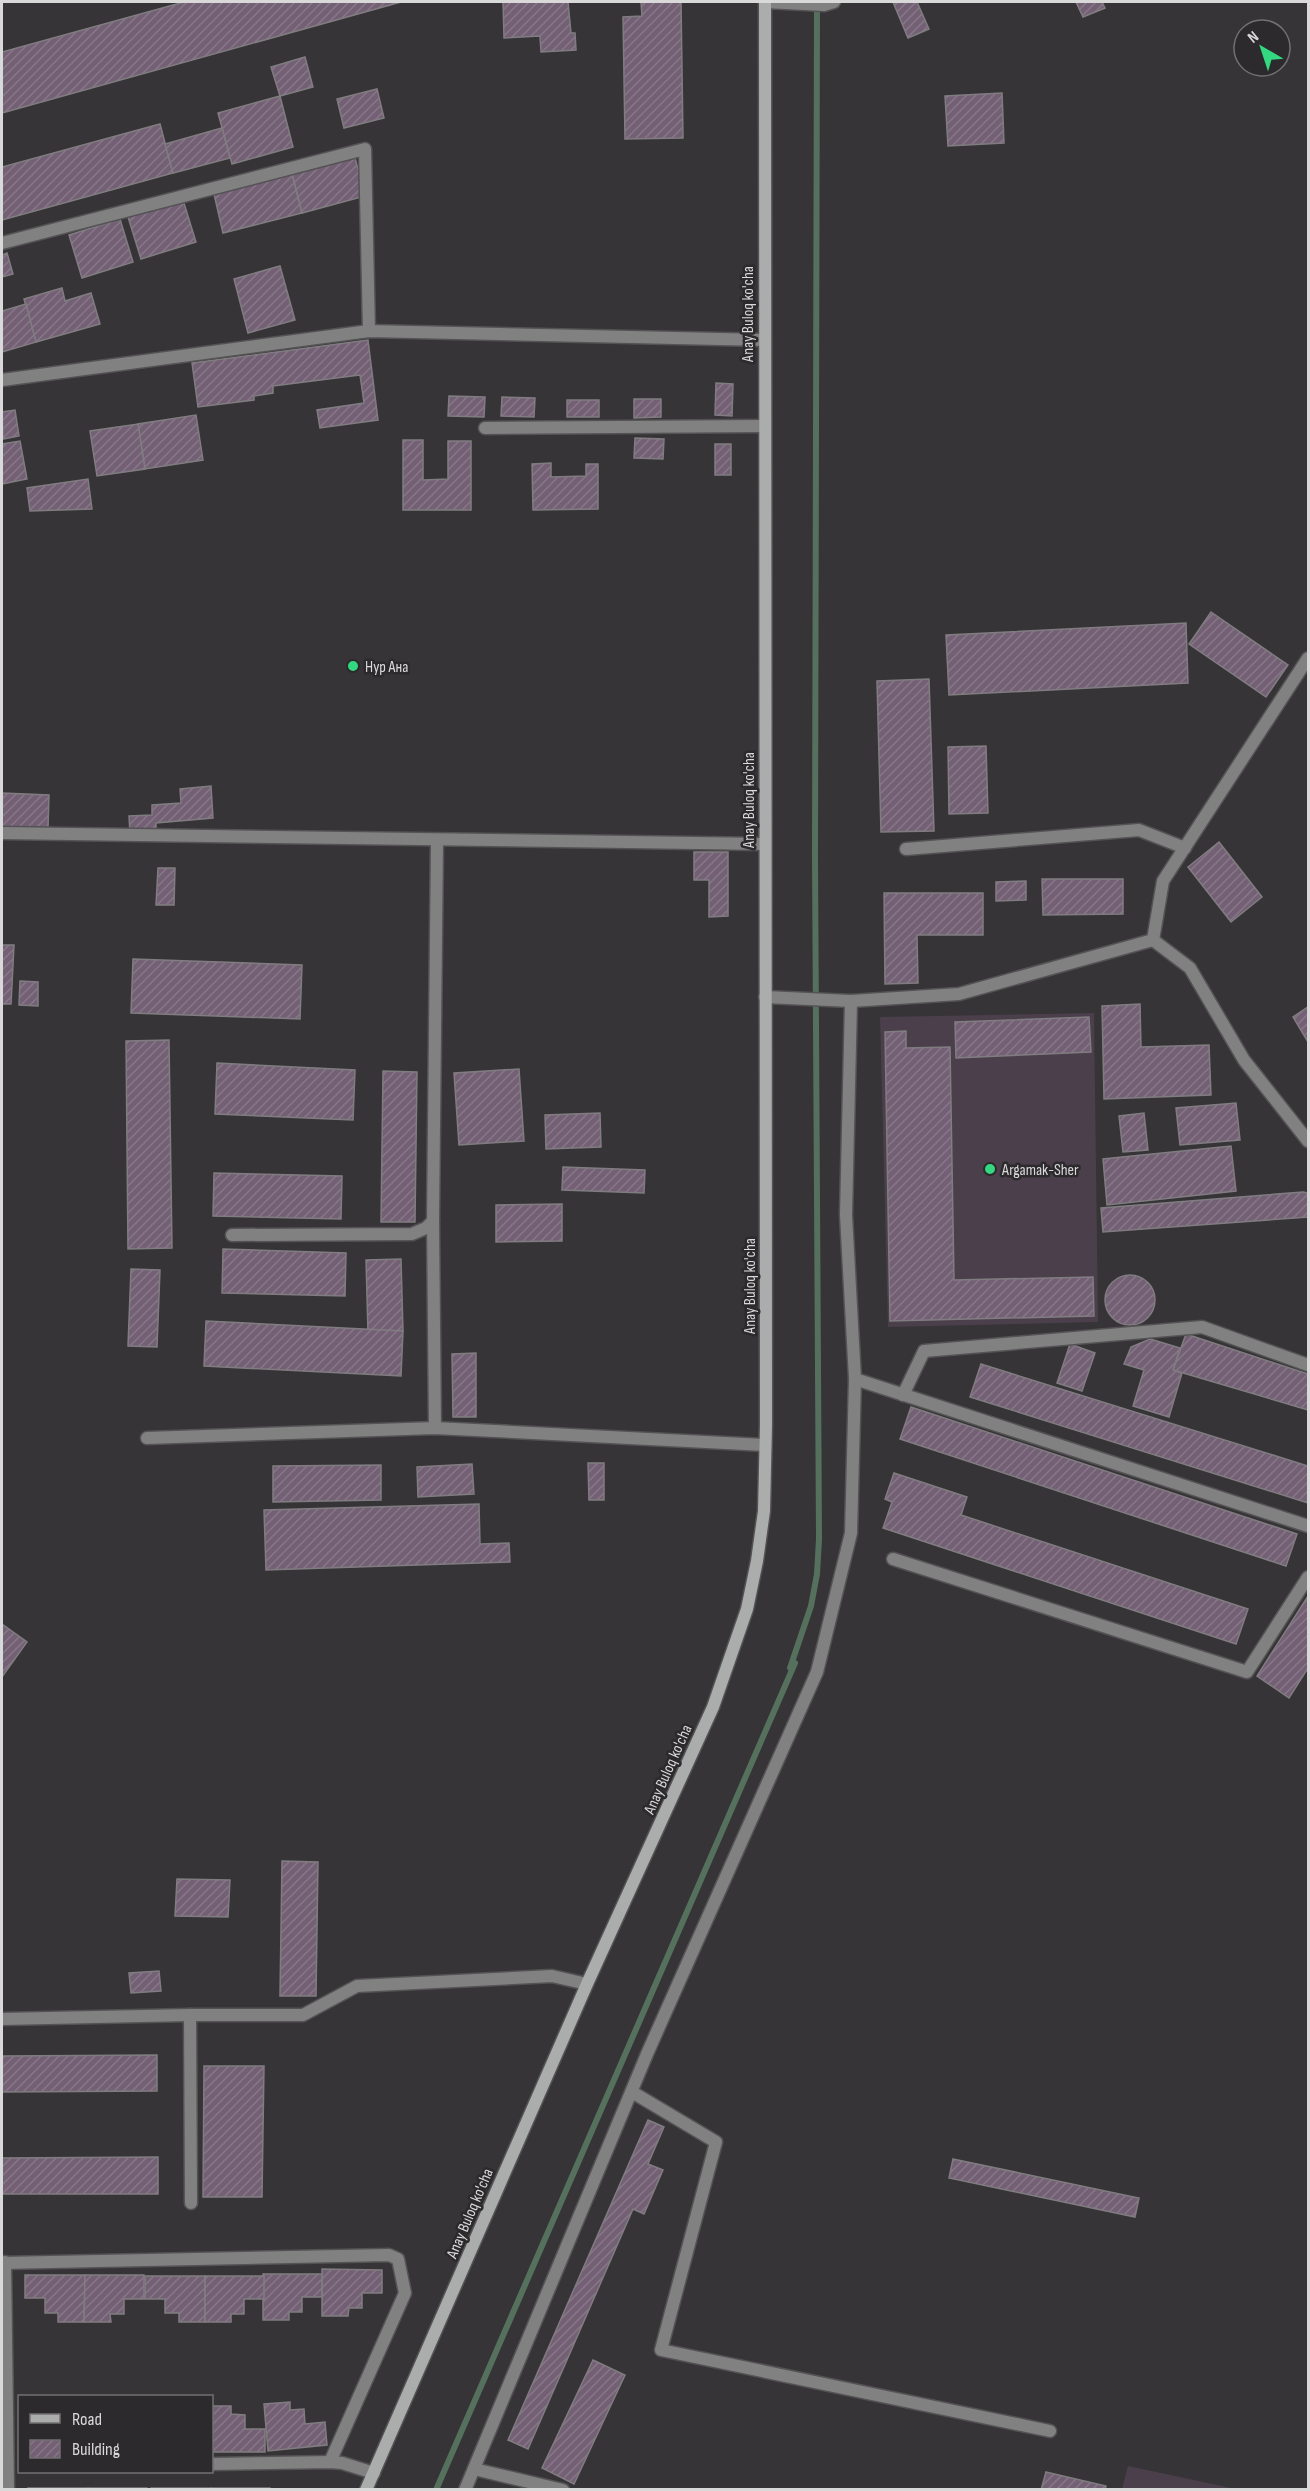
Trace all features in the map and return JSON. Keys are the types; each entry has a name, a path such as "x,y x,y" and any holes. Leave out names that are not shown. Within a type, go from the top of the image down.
{"main road":[{"name":"Anay Buloq ko'cha","path":"366,2490 587,1984 713,1707 744,1619 757,1561 764,1511 765,1445 765,2"}],"street":[{"path":"765,2 829,3"},
{"path":"2,243 365,149 369,331"},
{"path":"2,380 369,331 764,340"},
{"path":"485,428 764,426"},
{"path":"1153,940 1163,880 1308,658"},
{"path":"906,849 1139,830 1185,848"},
{"path":"2,833 764,844"},
{"path":"435,1428 433,1221 437,841"},
{"path":"765,997 851,1001 959,994 1153,940"},
{"path":"1153,940 1190,968 1244,1060 1308,1141"},
{"path":"465,2490 632,2092 817,1672 851,1533 855,1380 846,1215 851,1001"},
{"path":"232,1235 412,1234 426,1228 433,1221"},
{"path":"903,1395 924,1351 1202,1327 1308,1365"},
{"path":"855,1380 1308,1526"},
{"path":"147,1438 435,1428 765,1445"},
{"path":"893,1559 1247,1672 1308,1577"},
{"path":"2,2019 303,2015 357,1986 552,1976 587,1984"},
{"path":"190,2015 191,2203"},
{"path":"632,2092 716,2142 661,2350 1050,2431"},
{"path":"8,2490 10,2468 3,2263 389,2255 398,2259 405,2293 330,2462"},
{"path":"213,2464 330,2462 342,2463 374,2473"},
{"path":"474,2469 563,2490"}],"shaded area":[{"name":"Argamak-Sher","path":"1094,1013 1098,1322 888,1327 880,1017"},
{"path":"1128,2466 1236,2489 1122,2489"}],"building":[{"path":"184,2 401,2 2,113 2,52"},
{"path":"503,2 568,2 571,33 575,33 576,50 541,52 540,36 504,38"},
{"path":"641,2 681,2 683,138 625,139 623,17 642,16"},
{"path":"893,2 917,2 929,29 908,38"},
{"path":"1076,2 1102,2 1105,8 1083,17"},
{"path":"305,57 313,87 280,96 271,67"},
{"path":"377,89 384,118 344,128 337,99"},
{"path":"1002,93 1004,143 948,146 945,96"},
{"path":"280,96 293,147 232,164 218,113"},
{"path":"160,124 173,173 2,220 2,167"},
{"path":"222,128 230,158 173,173 165,144"},
{"path":"355,158 365,196 302,213 292,174"},
{"path":"292,174 302,213 223,233 214,194"},
{"path":"183,200 196,242 141,259 128,217"},
{"path":"120,219 133,262 82,278 69,235"},
{"path":"7,253 13,274 2,277 2,255"},
{"path":"280,266 295,320 248,333 234,279"},
{"path":"62,288 65,301 91,293 100,324 36,342 24,299"},
{"path":"26,304 36,342 2,352 2,311"},
{"path":"368,340 378,420 320,428 317,410 364,403 360,375 273,386 273,393 254,396 254,400 198,407 192,363"},
{"path":"716,383 733,384 732,416 715,415"},
{"path":"449,396 485,397 484,417 448,416"},
{"path":"502,397 535,398 534,417 501,416"},
{"path":"634,399 661,399 661,417 634,418"},
{"path":"567,400 599,400 599,417 567,417"},
{"path":"15,410 19,436 3,439 2,412"},
{"path":"196,415 203,460 145,469 138,424"},
{"path":"138,424 145,469 97,476 90,431"},
{"path":"635,438 664,439 663,459 634,458"},
{"path":"403,440 423,440 423,480 448,479 448,441 471,441 471,510 403,510"},
{"path":"20,441 27,479 2,484 2,444"},
{"path":"715,444 731,444 731,475 715,475"},
{"path":"551,463 551,477 586,476 586,464 598,464 598,509 533,510 532,464"},
{"path":"88,479 92,509 30,511 27,488"},
{"path":"1211,612 1288,665 1266,697 1189,644"},
{"path":"1186,623 1188,683 949,695 946,635"},
{"path":"929,679 934,831 881,832 877,681"},
{"path":"986,746 988,813 949,814 948,747"},
{"path":"211,786 213,818 156,823 156,831 130,833 129,816 152,815 152,805 181,803 180,789"},
{"path":"2,793 49,795 48,828 2,827"},
{"path":"1219,842 1262,897 1231,922 1188,867"},
{"path":"694,852 728,852 728,916 709,917 709,880 694,880"},
{"path":"158,868 175,868 174,905 156,905"},
{"path":"1042,879 1123,879 1123,914 1043,915"},
{"path":"1026,881 1026,900 996,901 996,882"},
{"path":"884,893 983,893 983,935 917,935 918,983 885,984"},
{"path":"2,945 14,945 11,1004 2,1004"},
{"path":"133,959 302,965 300,1019 131,1013"},
{"path":"20,981 38,982 38,1006 19,1005"},
{"path":"1140,1004 1141,1047 1209,1045 1211,1095 1104,1099 1102,1006"},
{"path":"1308,1007 1308,1042 1293,1017"},
{"path":"1089,1017 1091,1052 956,1058 955,1022"},
{"path":"906,1031 906,1048 950,1047 954,1280 1093,1277 1094,1316 890,1321 885,1032"},
{"path":"169,1040 172,1248 128,1249 126,1041"},
{"path":"217,1063 355,1070 353,1120 215,1114"},
{"path":"519,1069 524,1141 459,1145 454,1073"},
{"path":"383,1071 417,1072 415,1222 381,1222"},
{"path":"1236,1103 1240,1140 1180,1145 1176,1108"},
{"path":"600,1113 601,1147 546,1149 545,1115"},
{"path":"1144,1113 1148,1150 1123,1152 1119,1116"},
{"path":"1231,1146 1236,1191 1107,1205 1103,1159"},
{"path":"563,1167 645,1170 644,1193 562,1190"},
{"path":"214,1173 342,1176 341,1219 213,1216"},
{"path":"1308,1193 1308,1217 1103,1232 1101,1208"},
{"path":"562,1204 562,1241 496,1242 496,1205"},
{"path":"223,1249 346,1253 345,1296 222,1293"},
{"path":"401,1259 403,1331 368,1333 366,1260"},
{"path":"131,1269 160,1270 157,1347 128,1346"},
{"path":"1130,1275 1148,1282 1155,1300 1148,1318 1130,1325 1112,1318 1105,1300 1112,1282"},
{"path":"206,1321 403,1331 401,1376 204,1366"},
{"path":"1186,1334 1308,1374 1308,1410 1173,1370"},
{"path":"1150,1339 1180,1348 1173,1370 1182,1373 1169,1417 1133,1406 1144,1370 1124,1364 1131,1347"},
{"path":"1070,1344 1095,1353 1082,1391 1057,1383"},
{"path":"476,1353 476,1417 453,1417 452,1354"},
{"path":"981,1364 1308,1466 1308,1503 970,1397"},
{"path":"911,1407 1297,1534 1286,1566 900,1439"},
{"path":"588,1463 604,1463 604,1500 589,1500"},
{"path":"472,1464 474,1494 418,1497 417,1467"},
{"path":"381,1465 381,1500 273,1502 273,1466"},
{"path":"894,1473 967,1497 961,1515 1248,1609 1236,1644 883,1528 892,1502 885,1499"},
{"path":"479,1504 480,1544 509,1543 510,1562 266,1570 264,1510"},
{"path":"1308,1596 1308,1668 1289,1698 1257,1676"},
{"path":"2,1624 27,1642 2,1677"},
{"path":"282,1861 318,1862 316,1996 280,1996"},
{"path":"177,1879 230,1880 228,1917 175,1916"},
{"path":"159,1971 161,1991 131,1993 129,1973"},
{"path":"157,2055 157,2091 2,2092 2,2056"},
{"path":"204,2066 264,2066 262,2197 203,2197"},
{"path":"648,2120 664,2127 648,2164 663,2170 644,2214 633,2209 528,2449 508,2440"},
{"path":"158,2157 158,2194 2,2194 2,2158"},
{"path":"953,2159 1139,2198 1135,2217 949,2178"},
{"path":"322,2269 382,2270 382,2293 362,2293 362,2308 349,2308 348,2316 322,2316"},
{"path":"263,2274 322,2274 322,2297 302,2297 302,2312 289,2312 289,2320 263,2320"},
{"path":"25,2275 85,2275 84,2322 58,2322 58,2313 45,2313 45,2298 25,2298"},
{"path":"85,2275 144,2275 144,2299 124,2299 124,2314 110,2314 111,2322 84,2322"},
{"path":"145,2276 205,2276 205,2322 179,2322 179,2313 165,2313 165,2299 145,2299"},
{"path":"205,2276 264,2276 264,2299 244,2299 244,2314 231,2314 231,2322 205,2322"},
{"path":"593,2360 625,2375 574,2484 542,2468"},
{"path":"290,2402 290,2410 304,2409 305,2424 325,2422 327,2445 268,2451 264,2404"},
{"path":"213,2406 231,2406 231,2414 245,2415 245,2429 265,2429 265,2452 213,2452"},
{"path":"1046,2472 1106,2486 1105,2490 1041,2490"},
{"path":"28,2488 88,2488 88,2490 28,2490"},
{"path":"88,2488 147,2488 147,2490 88,2490"},
{"path":"151,2488 211,2488 211,2490 151,2490"},
{"path":"211,2488 270,2488 270,2490 211,2490"}],"waterway":[{"path":"436,2490 795,1663 790,1668 811,1606 817,1574 819,1539 815,857 817,5"}],"place":[{"name":"Нур Ана","path":"353,666"},
{"name":"Argamak-Sher","path":"990,1169"}]}
